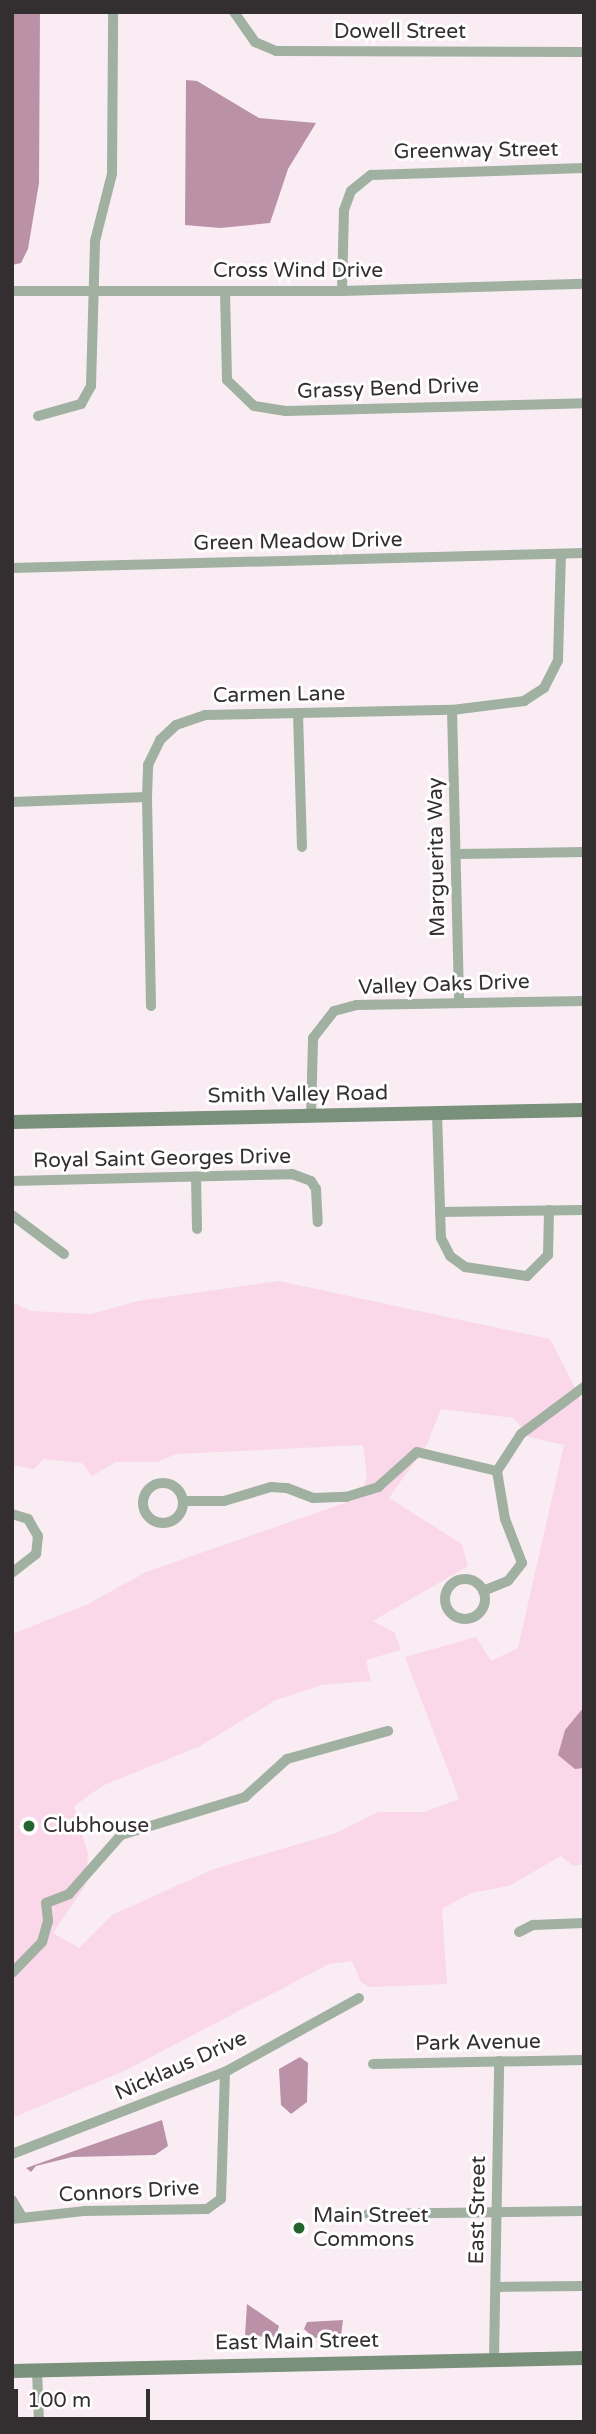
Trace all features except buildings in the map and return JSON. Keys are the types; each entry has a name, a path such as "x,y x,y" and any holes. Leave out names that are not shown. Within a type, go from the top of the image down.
{"main road":[{"name":"Smith Valley Road","path":"12,1122 584,1110"},
{"name":"East Main Street","path":"12,2371 584,2358"}],"street":[{"path":"38,416 66,411 86,400 93,371 95,241 112,174 113,12"},
{"name":"Dowell Street","path":"234,12 256,42 276,51 584,52"},
{"name":"Greenway Street","path":"342,291 344,210 351,191 371,175 584,168"},
{"name":"Cross Wind Drive","path":"12,291 342,291 584,284"},
{"name":"Grassy Bend Drive","path":"225,290 227,380 240,396 267,409 584,403"},
{"name":"Green Meadow Drive","path":"12,568 584,553"},
{"name":"Carmen Lane","path":"151,1006 148,765 160,740 176,725 205,715 452,710 508,706 544,688 554,673 562,641 561,554"},
{"name":"Marguerita Way","path":"452,710 459,1003"},
{"path":"298,713 302,847"},
{"path":"12,802 147,797"},
{"path":"457,854 584,852"},
{"name":"Valley Oaks Drive","path":"311,1115 313,1038 324,1019 356,1005 584,1000"},
{"path":"437,1114 441,1238 457,1261 465,1267 527,1276 548,1255 548,1210"},
{"name":"Royal Saint Georges Drive","path":"12,1181 302,1176 316,1189 318,1222"},
{"path":"196,1177 197,1228"},
{"path":"440,1212 584,1210"},
{"path":"12,1215 64,1254"},
{"path":"483,1591 508,1581 522,1563 523,1554 505,1519 497,1471 521,1434 584,1387"},
{"path":"183,1501 224,1501 271,1488 287,1488 313,1498 346,1497 378,1487 417,1451 497,1471"},
{"path":"160,1483 178,1489 183,1501 180,1514 170,1522 156,1522 143,1507 145,1494 160,1483"},
{"path":"12,1514 28,1519 38,1536 36,1554 12,1573"},
{"path":"469,1579 483,1591 485,1602 475,1617 456,1617 447,1609 447,1590 456,1581 469,1579"},
{"path":"12,1973 42,1942 48,1921 46,1903 69,1894 121,1835 245,1797 287,1759 387,1731"},
{"path":"519,1932 533,1925 584,1923"},
{"name":"Nicklaus Drive","path":"12,2154 225,2072 359,1998"},
{"name":"Park Avenue","path":"373,2064 584,2060"},
{"name":"East Street","path":"494,2359 499,2061"},
{"name":"Connors Drive","path":"18,2219 84,2211 207,2209 221,2199 225,2072"},
{"path":"12,2200 18,2219"},
{"path":"368,2214 584,2211"},
{"path":"496,2287 584,2286"},
{"path":"37,2370 39,2422"}],"shaded area":[{"path":"12,12 40,12 39,183 28,249 21,263 12,265"},
{"path":"186,80 197,81 259,118 316,123 288,169 270,223 220,228 185,225"},
{"path":"279,1281 550,1339 584,1405 584,1864 573,1866 561,1856 509,1886 471,1893 442,1909 447,1984 369,1987 361,1982 352,1961 329,1964 124,2071 12,2118 12,1634 88,1604 146,1572 362,1497 367,1475 363,1445 176,1454 157,1462 116,1462 92,1476 82,1463 44,1459 34,1469 12,1465 12,1302 31,1311 91,1314 138,1301","holes":["441,1409 514,1418 529,1437 564,1445 518,1648 491,1661 476,1637 405,1657 459,1799 424,1812 378,1812 336,1833 214,1869 112,1915 79,1948 53,1933 85,1886 88,1854 74,1806 102,1786 200,1746 276,1700 322,1685 371,1681 366,1660 401,1650 394,1632 373,1621 468,1566 462,1544 389,1498 427,1444"]},
{"path":"584,1707 584,1768 575,1769 558,1755 565,1730"},
{"path":"300,2057 308,2063 307,2102 291,2114 281,2105 279,2069"},
{"path":"162,2120 168,2146 155,2155 72,2157 36,2166 31,2172 26,2168"},
{"path":"247,2304 279,2326 276,2337 245,2336"},
{"path":"343,2320 341,2336 314,2338 304,2329 307,2322"}],"place":[{"name":"Clubhouse","path":"29,1826"},
{"name":"Main Street Commons","path":"299,2228"}]}
